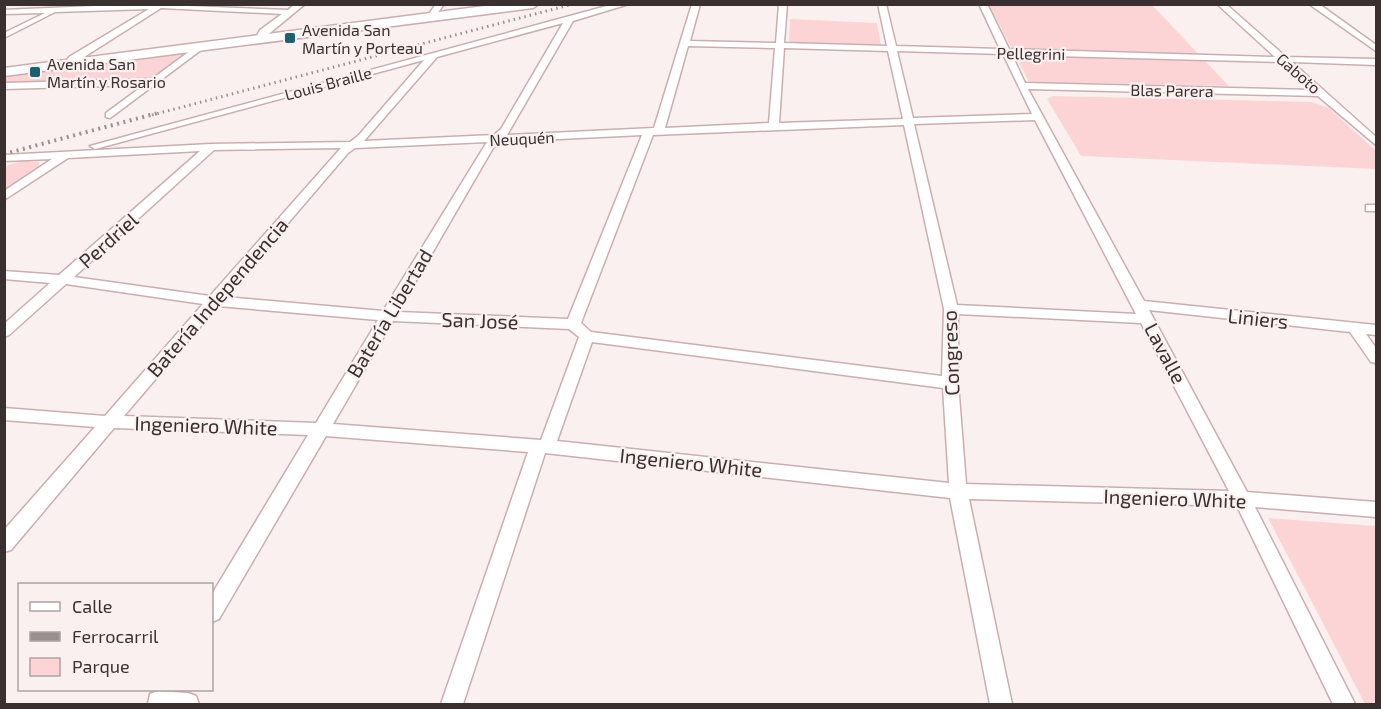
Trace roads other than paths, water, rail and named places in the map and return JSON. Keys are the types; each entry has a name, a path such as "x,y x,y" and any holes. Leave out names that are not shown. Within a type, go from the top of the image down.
{"main road":[{"path":"71,61 201,47 503,4"},
{"path":"436,12 533,4"},
{"path":"4,70 259,38"}],"street":[{"path":"4,36 67,4"},
{"path":"259,38 301,4"},
{"name":"Louis Braille","path":"66,154 625,4"},
{"path":"696,4 685,43 654,131 573,324 587,336 950,383"},
{"path":"774,126 782,45 783,4"},
{"name":"Congreso","path":"882,4 890,49 951,309 950,383 958,491 1001,705"},
{"name":"Lavalle","path":"982,4 1004,53 1242,499 1344,705"},
{"name":"Gaboto","path":"1221,4 1377,142"},
{"path":"1314,4 1377,49"},
{"path":"71,61 162,5"},
{"path":"4,12 162,5 290,12"},
{"name":"Batería Libertad","path":"213,610 489,146 505,131 570,18"},
{"name":"Pellegrini","path":"685,43 1377,62"},
{"path":"110,115 201,47"},
{"name":"Batería Independencia","path":"4,544 344,151 362,138 434,55"},
{"path":"4,87 155,82"},
{"name":"Blas Parera","path":"1022,87 1322,93"},
{"name":"Neuquén","path":"8,159 211,147 352,145 1039,117"},
{"path":"1355,123 1377,124"},
{"name":"Perdriel","path":"4,332 211,147"},
{"path":"4,197 66,154"},
{"name":"San José","path":"4,275 64,280 214,301 387,316 573,324"},
{"name":"Liniers","path":"951,309 1144,312 1377,330"},
{"path":"1355,329 1377,358"},
{"path":"452,705 543,447 587,336"},
{"name":"Ingeniero White","path":"4,414 108,422 320,429 543,447 958,491 1242,499 1377,509"},
{"path":"160,699 188,705"}],"railway":[{"path":"152,115 573,4"},
{"path":"4,154 158,113"}],"place":[{"name":"Avenida San Martín y Porteau","path":"290,38"},
{"name":"Avenida San Martín y Rosario","path":"35,72"}]}
